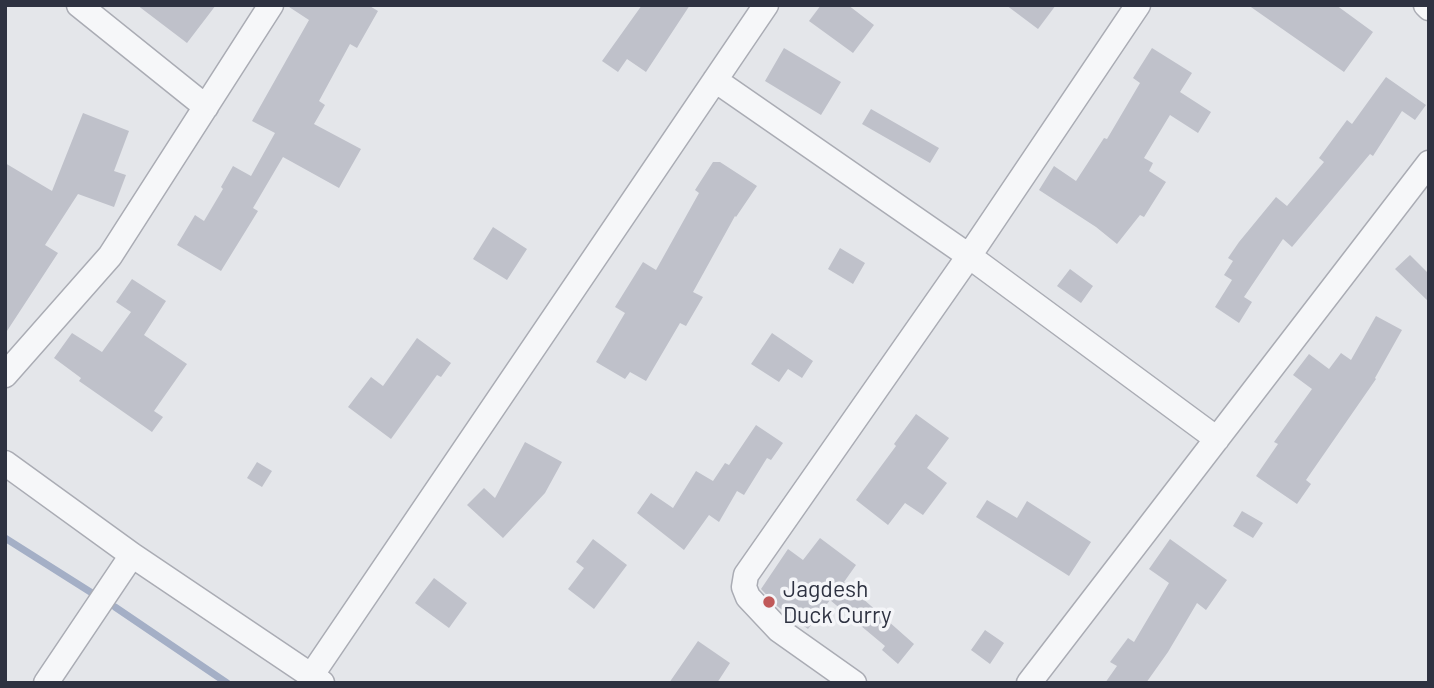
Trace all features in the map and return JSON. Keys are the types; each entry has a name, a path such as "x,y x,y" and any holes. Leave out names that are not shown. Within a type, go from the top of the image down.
{"street":[{"path":"79,5 206,107"},
{"path":"5,375 110,256 271,5"},
{"path":"5,463 132,555 316,679 766,5"},
{"path":"854,683 779,630 748,597 744,587 746,575 969,256 1138,5"},
{"path":"715,80 969,256 1217,439"},
{"path":"1029,683 1429,163"},
{"path":"46,683 132,555"}],"building":[{"path":"137,5 216,5 187,43"},
{"path":"286,5 368,5 378,11 357,48 350,44 319,101 325,105 314,124 361,149 339,188 283,157 253,208 258,211 221,271 177,245 195,215 204,221 233,166 251,176 275,133 252,121 309,20"},
{"path":"642,5 690,5 646,72 627,59 618,72 602,61"},
{"path":"821,5 848,5 874,25 853,53 809,21"},
{"path":"1006,5 1056,5 1038,29"},
{"path":"1248,5 1336,5 1373,32 1344,72"},
{"path":"784,48 841,82 821,115 765,81"},
{"path":"1152,48 1192,73 1180,92 1211,112 1198,133 1170,115 1144,158 1153,163 1149,171 1166,182 1144,217 1140,215 1117,244 1039,190 1054,166 1076,181 1104,138 1107,139 1140,83 1133,78"},
{"path":"1386,77 1426,105 1415,120 1402,111 1373,156 1370,154 1292,247 1283,239 1244,297 1252,302 1239,323 1215,307 1232,280 1224,275 1233,261 1228,258 1239,242 1276,197 1287,206 1324,162 1319,158 1347,120 1352,124"},
{"path":"871,109 939,148 930,163 862,124"},
{"path":"83,113 129,131 114,171 126,175 114,207 78,194 45,245 58,253 5,334 5,163 52,191"},
{"path":"713,162 720,162 757,186 735,216 693,292 703,297 686,326 680,323 646,381 630,372 625,379 596,362 625,313 615,307 643,262 656,270 699,193 695,190"},
{"path":"493,227 527,249 507,280 473,259"},
{"path":"840,248 865,263 853,284 828,269"},
{"path":"1410,255 1429,274 1429,302 1395,269"},
{"path":"1070,269 1093,286 1081,303 1057,286"},
{"path":"132,279 166,301 144,335 187,364 154,411 163,417 152,432 79,381 81,378 54,358 72,333 102,352 131,312 116,302"},
{"path":"1376,316 1402,330 1376,379 1306,480 1311,484 1297,504 1256,476 1278,444 1274,442 1312,389 1293,375 1309,354 1329,369 1341,353 1351,360"},
{"path":"772,333 813,361 802,378 788,369 779,382 751,364"},
{"path":"417,338 451,363 441,377 437,375 391,439 348,407 371,377 383,386"},
{"path":"916,414 949,438 927,468 947,483 923,515 905,503 888,525 856,500"},
{"path":"756,425 783,443 771,460 767,458 744,495 737,491 719,522 709,515 684,550 637,513 651,493 673,508 696,471 713,481 725,463 729,465"},
{"path":"525,442 562,462 545,493 503,538 467,505 484,488 495,498"},
{"path":"257,462 272,471 262,487 247,478"},
{"path":"987,500 1017,518 1027,501 1091,542 1069,576 976,517"},
{"path":"1242,511 1263,523 1253,538 1233,526"},
{"path":"820,538 856,565 844,582 914,644 898,664 882,650 885,646 830,600 808,629 777,606 761,589 788,549 803,560"},
{"path":"593,539 627,565 594,609 568,589 584,568 576,562"},
{"path":"1170,539 1227,580 1206,610 1197,603 1146,683 1105,683 1117,666 1110,662 1128,638 1134,642 1169,583 1149,569"},
{"path":"434,578 467,603 449,628 415,603"},
{"path":"985,630 1004,643 990,664 971,650"},
{"path":"698,641 730,663 717,683 669,683"}],"waterway":[{"path":"5,538 92,593"},
{"path":"115,607 227,683"}],"place":[{"name":"Jagdesh Duck Curry","path":"769,602"}]}
